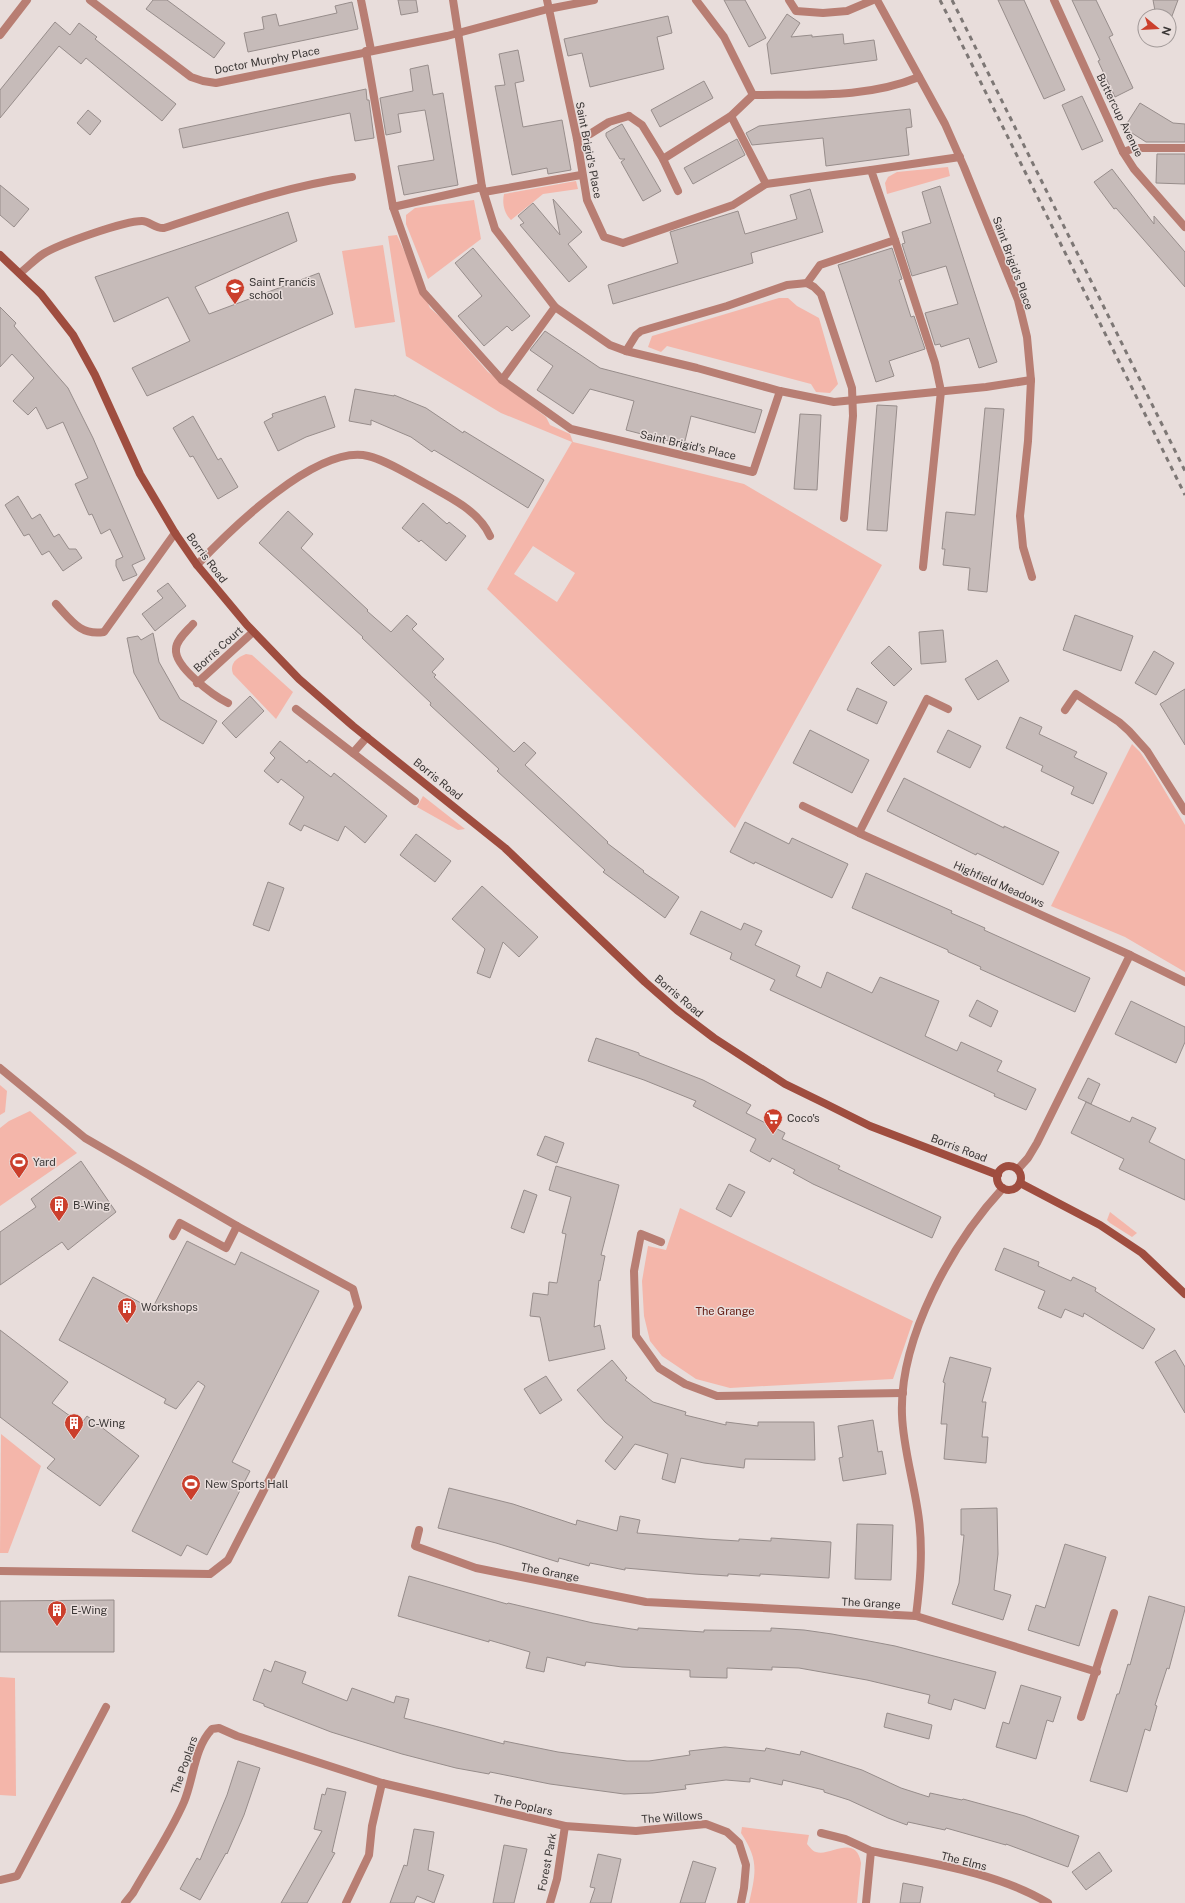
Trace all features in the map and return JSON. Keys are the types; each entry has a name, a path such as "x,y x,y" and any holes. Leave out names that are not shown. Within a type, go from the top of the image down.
{"street":[{"path":"0,35 27,0"},
{"name":"Doctor Murphy Place","path":"90,0 182,71 203,81 216,83 368,51"},
{"name":"Saint Brigid's Place","path":"361,0 393,207 424,292 502,380 571,429 753,472 780,391"},
{"path":"453,0 483,189 495,229 555,306 610,345 626,351 697,368 780,391 834,402 1032,380"},
{"name":"Saint Brigid's Place","path":"547,0 577,139 587,200 604,237 624,243 733,205 766,184 960,157"},
{"path":"368,51 459,32 548,9 594,0"},
{"path":"696,0 724,37 753,95"},
{"path":"789,0 796,11 823,13 847,11 873,0"},
{"name":"Saint Brigid's Place","path":"877,0 945,124 960,157 1018,300 1027,337 1032,380 1028,441 1020,516 1023,547 1032,577"},
{"name":"Buttercup Avenue","path":"1054,0 1123,152 1134,169 1185,227"},
{"path":"663,159 731,116 753,95 852,93 890,88 918,77"},
{"path":"577,139 590,134 609,122 629,116 642,124 663,159 678,191"},
{"path":"731,116 766,184"},
{"path":"1123,152 1135,148 1185,148"},
{"path":"871,170 935,363 941,391 923,566"},
{"path":"393,207 483,189 582,175"},
{"path":"20,274 42,254 57,247 130,222 144,220 157,229 164,228 286,190 322,181 352,177"},
{"path":"807,283 820,265 894,240"},
{"name":"Borris Road","path":"0,255 41,294 73,335 95,375 140,474 175,533 197,565 253,632 299,679 367,737 505,848 645,982 677,1010 714,1038 785,1084 832,1108 870,1126 998,1175"},
{"path":"626,351 636,335 641,332 727,306 787,285 807,283 814,287 821,294 852,388 853,416 844,518"},
{"path":"502,380 555,306"},
{"path":"197,565 239,523 285,486 321,465 348,455 368,456 407,474 443,494 477,516 490,536"},
{"path":"56,604 78,628 92,634 104,632 175,533"},
{"name":"Borris Court","path":"193,624 180,639 176,648 176,654 197,683 228,703"},
{"name":"Borris Court","path":"197,683 253,632"},
{"path":"1065,710 1076,694 1119,722 1147,751 1185,812"},
{"path":"859,833 927,700 948,709"},
{"path":"296,709 415,802"},
{"path":"353,754 367,737"},
{"name":"Highfield Meadows","path":"803,806 859,833 1130,955 1185,982"},
{"path":"1018,1169 1028,1158 1037,1143 1130,955"},
{"path":"0,1068 85,1138 237,1226 353,1290 358,1307 228,1560 210,1574 0,1570"},
{"path":"1006,1167 1014,1167 1018,1169 1021,1177 1020,1183 1014,1189 1003,1188 998,1180 998,1175 1006,1167"},
{"path":"1020,1183 1100,1225 1142,1253 1185,1294"},
{"path":"916,1616 922,1550 919,1520 902,1416 903,1393 908,1363 920,1320 943,1271 972,1225 1003,1188"},
{"path":"173,1236 180,1223 226,1248 237,1226"},
{"path":"661,1242 641,1234 634,1271 636,1336 659,1368 684,1384 717,1396 903,1393"},
{"name":"The Grange","path":"419,1530 415,1546 476,1568 646,1602 916,1616 1097,1672"},
{"path":"1081,1717 1097,1672 1114,1613"},
{"path":"0,1880 17,1876 106,1707"},
{"name":"The Poplars","path":"125,1903 133,1893 184,1803 200,1746 212,1729 220,1728 237,1736 382,1783 565,1826"},
{"path":"346,1903 369,1855 372,1826 382,1783"},
{"name":"The Willows","path":"565,1826 636,1831 706,1824 727,1832 738,1843 746,1865 741,1903"},
{"name":"Forest Park","path":"550,1903 556,1879 565,1826"},
{"name":"The Elms","path":"821,1833 845,1839 871,1851 981,1876 1028,1891 1048,1903"},
{"path":"866,1903 871,1851"}],"green space":[{"path":"948,167 950,176 887,194 885,183 888,177 897,172"},
{"path":"576,181 578,189 543,194 511,220 505,211 503,204 504,194"},
{"path":"474,200 481,239 428,279 406,224 406,215 415,208"},
{"path":"397,235 430,308 439,316 488,372 546,417 550,425 570,434 573,442 744,484 882,565 735,828 487,589 572,442 501,413 406,356 388,236","holes":["533,546 575,573 557,602 514,574"]},
{"path":"383,245 395,322 355,328 342,251"},
{"path":"779,298 788,298 797,306 819,318 838,384 830,393 816,392 811,384 667,346 661,352 648,347 652,336"},
{"path":"246,654 252,655 293,692 276,719 233,674 233,664 237,659"},
{"path":"1132,744 1140,752 1153,771 1185,825 1185,972 1125,937 1051,906"},
{"path":"423,796 465,829 458,830 417,807"},
{"path":"0,1085 7,1091 5,1112 0,1115"},
{"name":"Yard","path":"30,1111 77,1153 0,1206 0,1128 9,1121"},
{"name":"The Grange","path":"680,1208 913,1321 893,1379 730,1388 696,1379 662,1356 650,1341 644,1316 642,1281 648,1246 666,1250"},
{"path":"1110,1212 1137,1233 1132,1237 1110,1223 1107,1220"},
{"path":"1,1434 41,1466 8,1553 0,1553"},
{"path":"0,1677 15,1678 16,1796 0,1795"},
{"path":"742,1827 809,1835 807,1844 816,1852 822,1853 842,1848 854,1849 858,1854 861,1863 857,1903 749,1903 753,1883 754,1866 751,1851 741,1833"}],"building":[{"path":"153,0 167,0 225,43 214,58 146,9"},
{"path":"398,0 416,0 418,12 401,15"},
{"path":"724,0 745,0 766,38 749,47"},
{"path":"998,0 1024,0 1065,90 1044,99"},
{"path":"1072,0 1096,0 1113,35 1109,37 1133,88 1115,97 1098,61 1100,60"},
{"path":"1153,0 1178,0 1175,8 1154,8"},
{"path":"352,2 358,29 248,52 244,33 264,29 262,17 276,14 279,26 337,13 335,6"},
{"path":"787,14 800,23 791,37 812,35 812,37 843,34 844,44 874,40 877,60 771,74 767,44"},
{"path":"668,16 672,33 657,37 664,69 590,87 582,53 568,56 564,39"},
{"path":"55,22 70,35 79,23 97,37 95,39 176,104 162,121 86,58 81,64 59,46 0,118 0,90"},
{"path":"518,50 524,81 515,83 523,127 562,120 571,170 548,174 547,168 512,175 495,86 505,85 499,54"},
{"path":"428,65 433,95 443,93 458,185 404,195 398,166 434,160 425,110 398,114 401,132 386,135 380,98 413,91 410,69"},
{"path":"704,81 713,98 660,127 651,110"},
{"path":"366,89 374,138 355,141 350,113 183,148 179,129"},
{"path":"1082,96 1103,141 1082,150 1062,105"},
{"path":"1140,103 1173,123 1185,124 1185,142 1146,142 1124,128"},
{"path":"910,109 912,127 906,128 909,155 826,166 823,138 752,145 746,133 759,126"},
{"path":"88,110 101,121 90,135 77,123"},
{"path":"622,124 661,191 643,201 621,162 625,159 620,159 606,136 606,133"},
{"path":"737,139 745,155 693,184 684,168"},
{"path":"1157,154 1185,154 1185,184 1156,183"},
{"path":"1112,169 1154,224 1154,216 1185,252 1185,287 1116,208 1114,209 1094,182"},
{"path":"0,185 29,209 14,227 0,215"},
{"path":"940,186 997,362 979,368 969,338 941,347 940,344 935,345 925,313 958,304 946,266 912,276 902,244 905,243 902,232 931,223 922,192"},
{"path":"810,189 823,232 751,253 753,263 613,304 608,285 678,263 670,232 738,211 745,234 797,219 790,195"},
{"path":"553,199 582,232 568,244 587,267 569,282 520,225 524,223 518,216 533,203 560,235"},
{"path":"288,212 297,241 195,287 209,314 319,273 333,314 147,396 132,368 190,341 168,297 114,322 95,277"},
{"path":"473,248 530,316 512,331 507,326 484,346 458,316 482,296 455,263"},
{"path":"892,248 902,279 899,280 911,317 914,316 925,349 889,361 894,376 876,382 838,265"},
{"path":"0,307 16,323 14,326 68,388 93,438 145,559 132,565 137,575 123,581 116,566 116,560 123,557 110,529 101,534 92,514 89,515 75,484 88,478 63,422 47,429 36,407 28,415 13,401 34,378 12,354 0,367"},
{"path":"545,331 600,368 762,410 755,433 691,416 684,445 626,430 634,401 590,389 573,414 537,390 553,366 530,350"},
{"path":"355,389 394,395 426,408 463,433 464,431 544,480 528,508 434,450 432,452 411,437 371,420 371,425 349,421"},
{"path":"325,396 335,427 306,437 278,451 264,422 273,417 272,414"},
{"path":"877,405 897,406 887,531 867,530"},
{"path":"985,408 1004,409 987,592 968,590 970,568 943,565 945,549 942,549 946,512 975,515"},
{"path":"800,414 821,415 817,490 794,489"},
{"path":"193,416 218,460 221,458 238,487 218,499 193,456 190,457 173,428"},
{"path":"18,496 32,519 40,514 54,537 59,534 69,549 76,549 82,558 63,571 49,551 42,555 29,534 24,536 5,505"},
{"path":"423,503 447,524 449,522 466,536 446,561 421,540 419,542 402,528"},
{"path":"288,511 313,534 301,548 391,632 407,615 417,624 412,629 444,659 432,672 436,675 434,677 514,752 524,742 536,753 525,765 608,842 607,843 644,871 643,872 679,897 665,918 603,872 605,870 497,771 499,769 430,705 431,703 362,638 363,637 259,543"},
{"path":"168,583 186,606 155,631 142,614 163,598 157,591"},
{"path":"1075,615 1133,636 1121,671 1063,650"},
{"path":"943,630 946,662 921,664 919,632"},
{"path":"153,633 159,662 180,699 217,721 203,744 160,719 134,673 127,638 138,636 141,640"},
{"path":"889,646 912,669 894,686 871,663"},
{"path":"1154,651 1174,663 1156,695 1135,683"},
{"path":"997,660 1009,681 978,700 965,679"},
{"path":"857,688 887,702 877,724 847,710"},
{"path":"1185,689 1185,745 1160,704"},
{"path":"250,696 264,711 236,738 222,723"},
{"path":"1020,717 1042,727 1039,734 1077,752 1074,757 1107,773 1093,804 1071,794 1074,787 1041,771 1043,766 1006,748"},
{"path":"810,730 869,760 852,793 793,763"},
{"path":"948,730 981,746 970,768 937,752"},
{"path":"280,741 307,763 309,760 331,777 334,773 387,816 365,843 345,826 338,841 304,825 301,831 289,824 304,797 281,779 278,783 264,771 275,758 270,753"},
{"path":"904,778 1004,828 1004,826 1059,852 1043,885 977,853 976,855 887,811"},
{"path":"745,822 789,844 792,838 848,864 832,898 730,852"},
{"path":"416,834 451,861 435,882 400,855"},
{"path":"866,873 952,911 951,913 985,928 984,930 1090,978 1075,1012 980,969 981,967 948,952 948,950 852,908"},
{"path":"268,882 284,888 269,931 253,925"},
{"path":"482,886 538,937 519,957 503,942 490,978 477,973 485,949 452,919"},
{"path":"701,911 741,930 744,923 762,931 755,945 800,966 796,976 821,988 827,972 872,993 880,977 939,1001 925,1036 957,1051 961,1042 1002,1061 997,1071 1036,1089 1026,1110 994,1096 995,1094 770,990 775,980 730,959 732,953 690,934"},
{"path":"977,1000 998,1011 991,1027 969,1016"},
{"path":"1131,1001 1185,1027 1185,1042 1176,1063 1115,1034"},
{"path":"596,1038 639,1053 639,1055 703,1080 751,1105 746,1113 785,1133 782,1139 840,1166 838,1169 941,1217 932,1238 813,1184 793,1173 795,1170 772,1158 770,1162 750,1151 756,1139 693,1106 696,1101 644,1080 588,1061"},
{"path":"1088,1078 1100,1084 1091,1104 1078,1098"},
{"path":"1086,1102 1130,1122 1132,1117 1156,1128 1149,1142 1185,1160 1185,1200 1119,1169 1124,1159 1071,1133"},
{"path":"545,1136 564,1143 557,1163 537,1155"},
{"name":"B-Wing","path":"81,1161 116,1212 68,1250 62,1242 0,1285 0,1232 36,1207 31,1199"},
{"path":"556,1166 619,1185 601,1255 605,1256 600,1281 599,1280 594,1327 600,1325 605,1349 549,1361 540,1317 530,1316 533,1293 548,1295 549,1282 557,1283 566,1234 562,1233 571,1197 549,1190"},
{"path":"729,1184 745,1192 731,1217 716,1209"},
{"path":"524,1190 537,1195 524,1233 511,1228"},
{"path":"187,1241 235,1265 241,1252 319,1291 232,1462 250,1471 207,1555 187,1545 181,1556 132,1531 205,1386 198,1381 176,1409 164,1403 166,1399 59,1340 93,1277 152,1309"},
{"path":"1004,1248 1039,1262 1038,1266 1071,1281 1073,1277 1096,1288 1095,1291 1155,1329 1143,1349 1084,1313 1083,1317 1065,1309 1061,1318 1038,1308 1045,1291 995,1270"},
{"name":"C-Wing","path":"0,1330 68,1382 52,1403 81,1424 87,1416 139,1456 100,1506 47,1468 55,1459 0,1417"},
{"path":"1175,1350 1185,1367 1185,1413 1155,1362"},
{"path":"950,1357 991,1368 982,1402 986,1402 982,1437 988,1437 986,1463 944,1459 947,1424 941,1424 945,1383 943,1382"},
{"path":"612,1360 627,1378 625,1380 653,1402 686,1412 685,1415 726,1425 726,1422 758,1426 758,1422 814,1422 815,1460 745,1459 744,1468 704,1463 681,1458 675,1483 662,1479 668,1454 635,1444 615,1470 605,1461 623,1437 605,1422 577,1390"},
{"path":"546,1376 562,1400 540,1414 524,1389"},
{"path":"873,1420 878,1452 882,1451 886,1474 843,1481 839,1458 843,1457 838,1426"},
{"path":"449,1488 513,1504 576,1525 577,1520 617,1531 620,1516 640,1520 637,1533 739,1541 739,1539 771,1541 771,1538 831,1542 829,1578 760,1574 760,1576 728,1574 728,1576 625,1568 625,1570 590,1563 589,1566 559,1558 558,1562 496,1543 438,1528"},
{"path":"997,1508 998,1554 994,1590 1011,1595 1003,1620 952,1604 959,1583 964,1535 961,1535 961,1509"},
{"path":"857,1524 893,1525 891,1580 855,1579"},
{"path":"1065,1544 1106,1557 1079,1646 1028,1630 1036,1605 1045,1608"},
{"path":"409,1576 507,1604 593,1623 638,1630 638,1628 704,1632 704,1630 771,1631 771,1628 804,1630 895,1646 996,1672 985,1709 954,1699 951,1710 928,1703 930,1695 867,1680 799,1668 772,1667 772,1670 727,1668 727,1678 690,1677 690,1670 622,1667 586,1662 585,1666 547,1657 544,1672 526,1668 530,1652 398,1616"},
{"path":"1149,1596 1185,1607 1185,1609 1169,1669 1167,1668 1155,1705 1157,1706 1150,1731 1145,1729 1127,1792 1090,1781 1117,1694 1119,1694 1128,1664 1130,1665"},
{"name":"E-Wing","path":"114,1600 114,1652 0,1652 0,1601"},
{"path":"275,1661 306,1672 302,1683 347,1701 352,1688 394,1703 396,1696 409,1699 404,1718 504,1744 504,1741 558,1752 627,1761 649,1761 690,1755 689,1751 725,1747 765,1751 766,1748 800,1755 801,1751 862,1770 901,1788 929,1797 930,1793 963,1799 1025,1816 1079,1836 1068,1867 1006,1844 946,1828 945,1830 908,1822 907,1825 849,1800 824,1792 824,1790 783,1780 782,1785 750,1778 750,1782 726,1780 685,1785 686,1789 653,1793 624,1794 550,1784 490,1772 489,1774 456,1768 402,1754 331,1732 264,1706 264,1704 253,1700 264,1669 271,1672"},
{"path":"1021,1685 1061,1697 1053,1722 1047,1720 1036,1759 996,1747 1003,1722 1009,1724"},
{"path":"887,1713 932,1725 929,1739 884,1727"},
{"path":"238,1761 260,1768 244,1815 227,1854 226,1853 200,1900 180,1889 197,1858 200,1860 227,1795"},
{"path":"327,1788 346,1792 332,1852 335,1853 307,1903 281,1903 322,1831 314,1829 322,1794 325,1795"},
{"path":"414,1829 434,1832 428,1870 444,1875 434,1903 417,1896 414,1903 390,1903 404,1865 407,1866"},
{"path":"504,1845 527,1849 514,1903 493,1903"},
{"path":"1099,1852 1112,1871 1086,1890 1072,1872"},
{"path":"598,1854 621,1859 611,1903 590,1903 595,1888 590,1887"},
{"path":"693,1861 716,1868 705,1903 680,1903"},
{"path":"903,1883 923,1887 920,1903 900,1903"}],"railway":[{"path":"940,0 1185,495"},
{"path":"952,0 1185,471"}],"place":[{"name":"Saint Francis school","path":"235,305"},
{"name":"Coco's","path":"773,1135"},
{"name":"Yard","path":"19,1179"},
{"name":"B-Wing","path":"59,1222"},
{"name":"Workshops","path":"127,1324"},
{"name":"C-Wing","path":"74,1440"},
{"name":"New Sports Hall","path":"191,1501"},
{"name":"E-Wing","path":"57,1627"}]}
